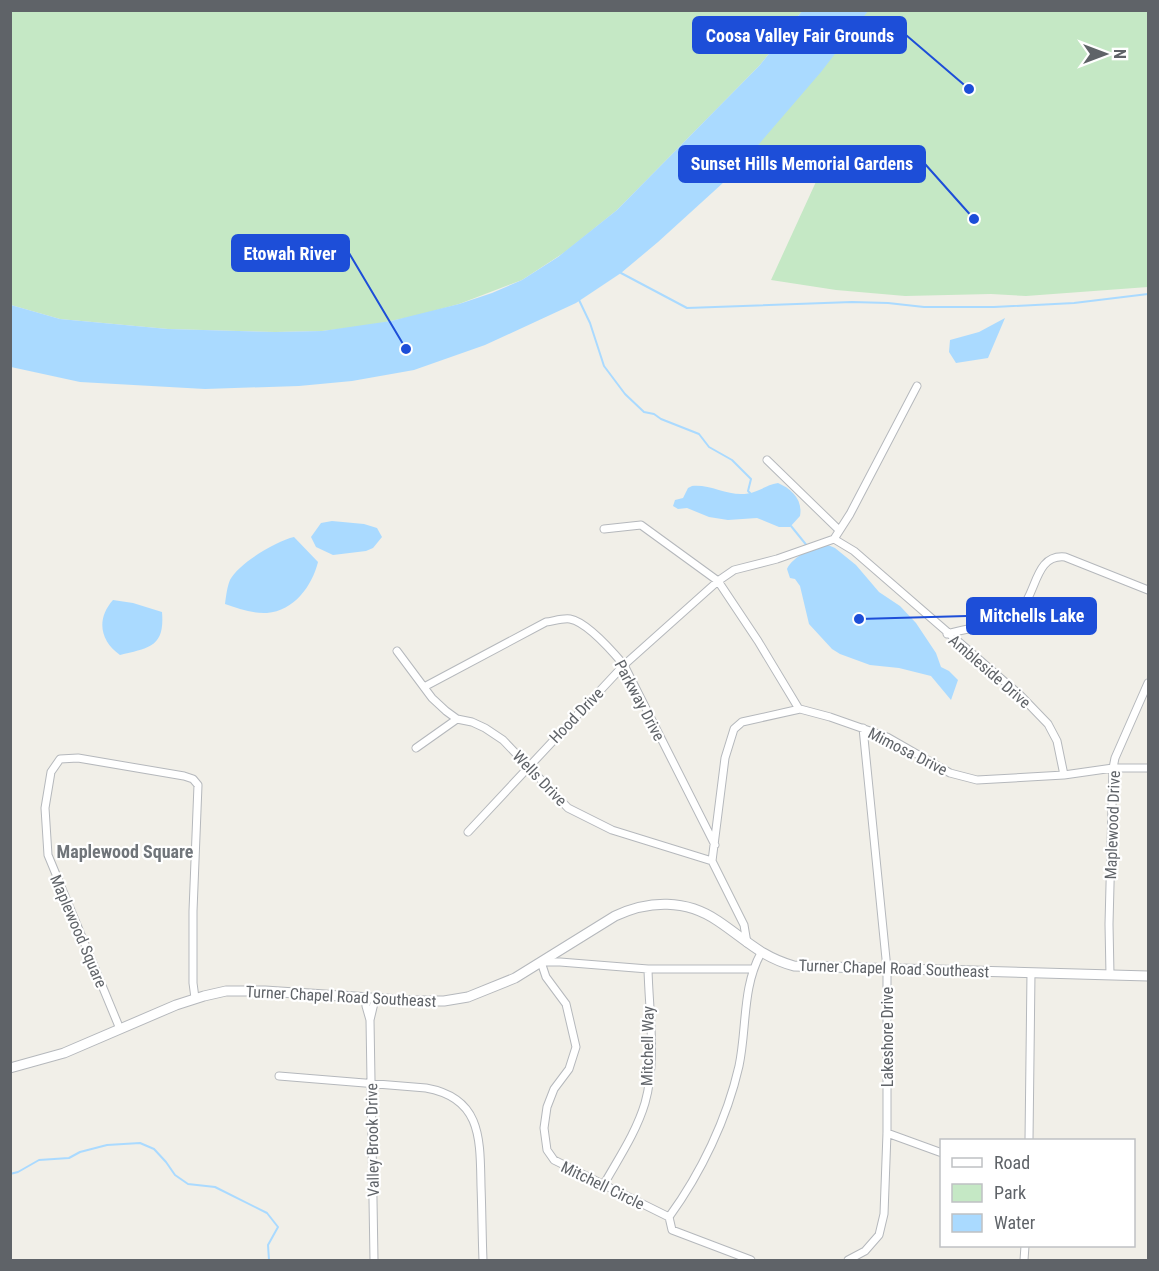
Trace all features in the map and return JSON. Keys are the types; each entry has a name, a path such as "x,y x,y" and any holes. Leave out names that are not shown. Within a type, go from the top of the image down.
{"street":[{"path":"717,581 734,570 777,559 834,539 850,514 917,386"},
{"path":"767,460 839,530"},
{"path":"604,529 641,525 717,581 758,641 799,709"},
{"name":"Ambleside Drive","path":"834,539 854,551 1020,695 1048,724 1057,741 1064,775"},
{"path":"947,634 1008,619 1022,608 1044,563 1055,556 1065,557 1149,590"},
{"name":"Hood Drive","path":"468,832 624,665 717,581"},
{"name":"Parkway Drive","path":"424,687 546,622 572,619 582,624 624,665 715,845"},
{"name":"Wells Drive","path":"397,651 432,698 457,719 472,722 503,740 568,808 588,819 639,839 712,861"},
{"name":"Maplewood Drive","path":"1110,975 1113,768 1149,683"},
{"name":"Mimosa Drive","path":"712,861 726,758 734,729 742,722 799,709 887,737 957,776 976,780 1064,775 1113,768 1149,768"},
{"path":"416,748 457,719"},
{"name":"Lakeshore Drive","path":"848,1260 865,1251 879,1235 884,1214 887,1133 887,969 863,728"},
{"name":"Maplewood Square","path":"120,1029 48,855 45,808 51,772 60,759 78,758 184,776 193,779 198,785 193,910 195,998"},
{"path":"712,861 744,925 747,943"},
{"name":"Turner Chapel Road Southeast","path":"10,1068 64,1053 195,998 226,992 250,990 434,1001 468,997 508,982 615,916 633,908 648,905 675,905 700,911 720,922 761,953 794,966 1149,976"},
{"path":"751,1260 672,1230 669,1217 701,1166 730,1098 739,1066 752,969 761,953"},
{"path":"541,962 648,969 752,969"},
{"name":"Mitchell Circle","path":"541,962 546,977 566,1004 576,1047 569,1069 554,1089 547,1107 544,1128 547,1150 554,1160 669,1217"},
{"name":"Mitchell Way","path":"603,1186 622,1155 645,1103 651,1054 648,969"},
{"path":"1029,1139 1031,973"},
{"name":"Valley Brook Drive","path":"371,998 374,1260"},
{"path":"279,1076 435,1090 458,1100 469,1112 479,1137 483,1260"},
{"path":"887,1133 940,1152"}],"green space":[{"path":"10,11 802,11 760,65 617,210 565,252 522,280 459,304 415,316 366,326 322,331 275,332 168,329 60,319 11,305"},
{"path":"856,11 1148,11 1148,287 1026,296 991,294 905,296 836,290 771,280 831,149 735,147"}],"water":[{"path":"802,11 868,11 821,72 735,172 658,242 621,273 576,303 485,345 414,370 352,381 299,386 205,389 80,382 11,367 11,305 60,319 168,329 322,331 391,321 459,304 522,280 558,257 617,210 760,65"},
{"path":"1005,318 988,358 956,363 949,352 950,340 979,332"},
{"path":"778,483 792,492 800,505 800,516 790,527 779,527 757,518 728,520 709,517 687,508 678,509 673,506 675,500 683,498 688,488 692,486 704,486 741,494 752,493"},
{"path":"332,521 364,524 377,528 382,537 373,548 366,551 333,555 316,547 311,537 321,523"},
{"path":"294,537 318,562 311,580 300,596 286,608 267,613 251,612 225,604 230,580 241,567 268,548"},
{"path":"828,545 856,565 879,592 900,606 916,623 936,653 941,667 958,680 951,700 931,676 899,668 870,665 840,654 832,649 809,624 800,586 795,579 790,578 787,569 805,552"},
{"path":"113,600 133,603 162,612 161,632 158,639 147,648 120,655 113,649 105,636 102,622"}],"waterway":[{"path":"621,273 687,308 852,302 924,307 994,307 1074,303 1148,294"},
{"path":"579,300 590,323 604,366 625,394 644,412 654,414 699,434 709,447 732,460 751,479 748,491 751,494"},
{"path":"791,526 808,547"},
{"path":"10,1174 39,1160 69,1158 80,1152 107,1145 140,1143 154,1149 175,1175 188,1184 215,1187 267,1213 278,1227 268,1245 269,1260"}],"place":[{"name":"Coosa Valley Fair Grounds","path":"969,89"},
{"name":"Sunset Hills Memorial Gardens","path":"974,219"},
{"name":"Etowah River","path":"406,349"},
{"name":"Mitchells Lake","path":"859,619"}],"district":[{"name":"Maplewood Square","path":"125,852"}]}
